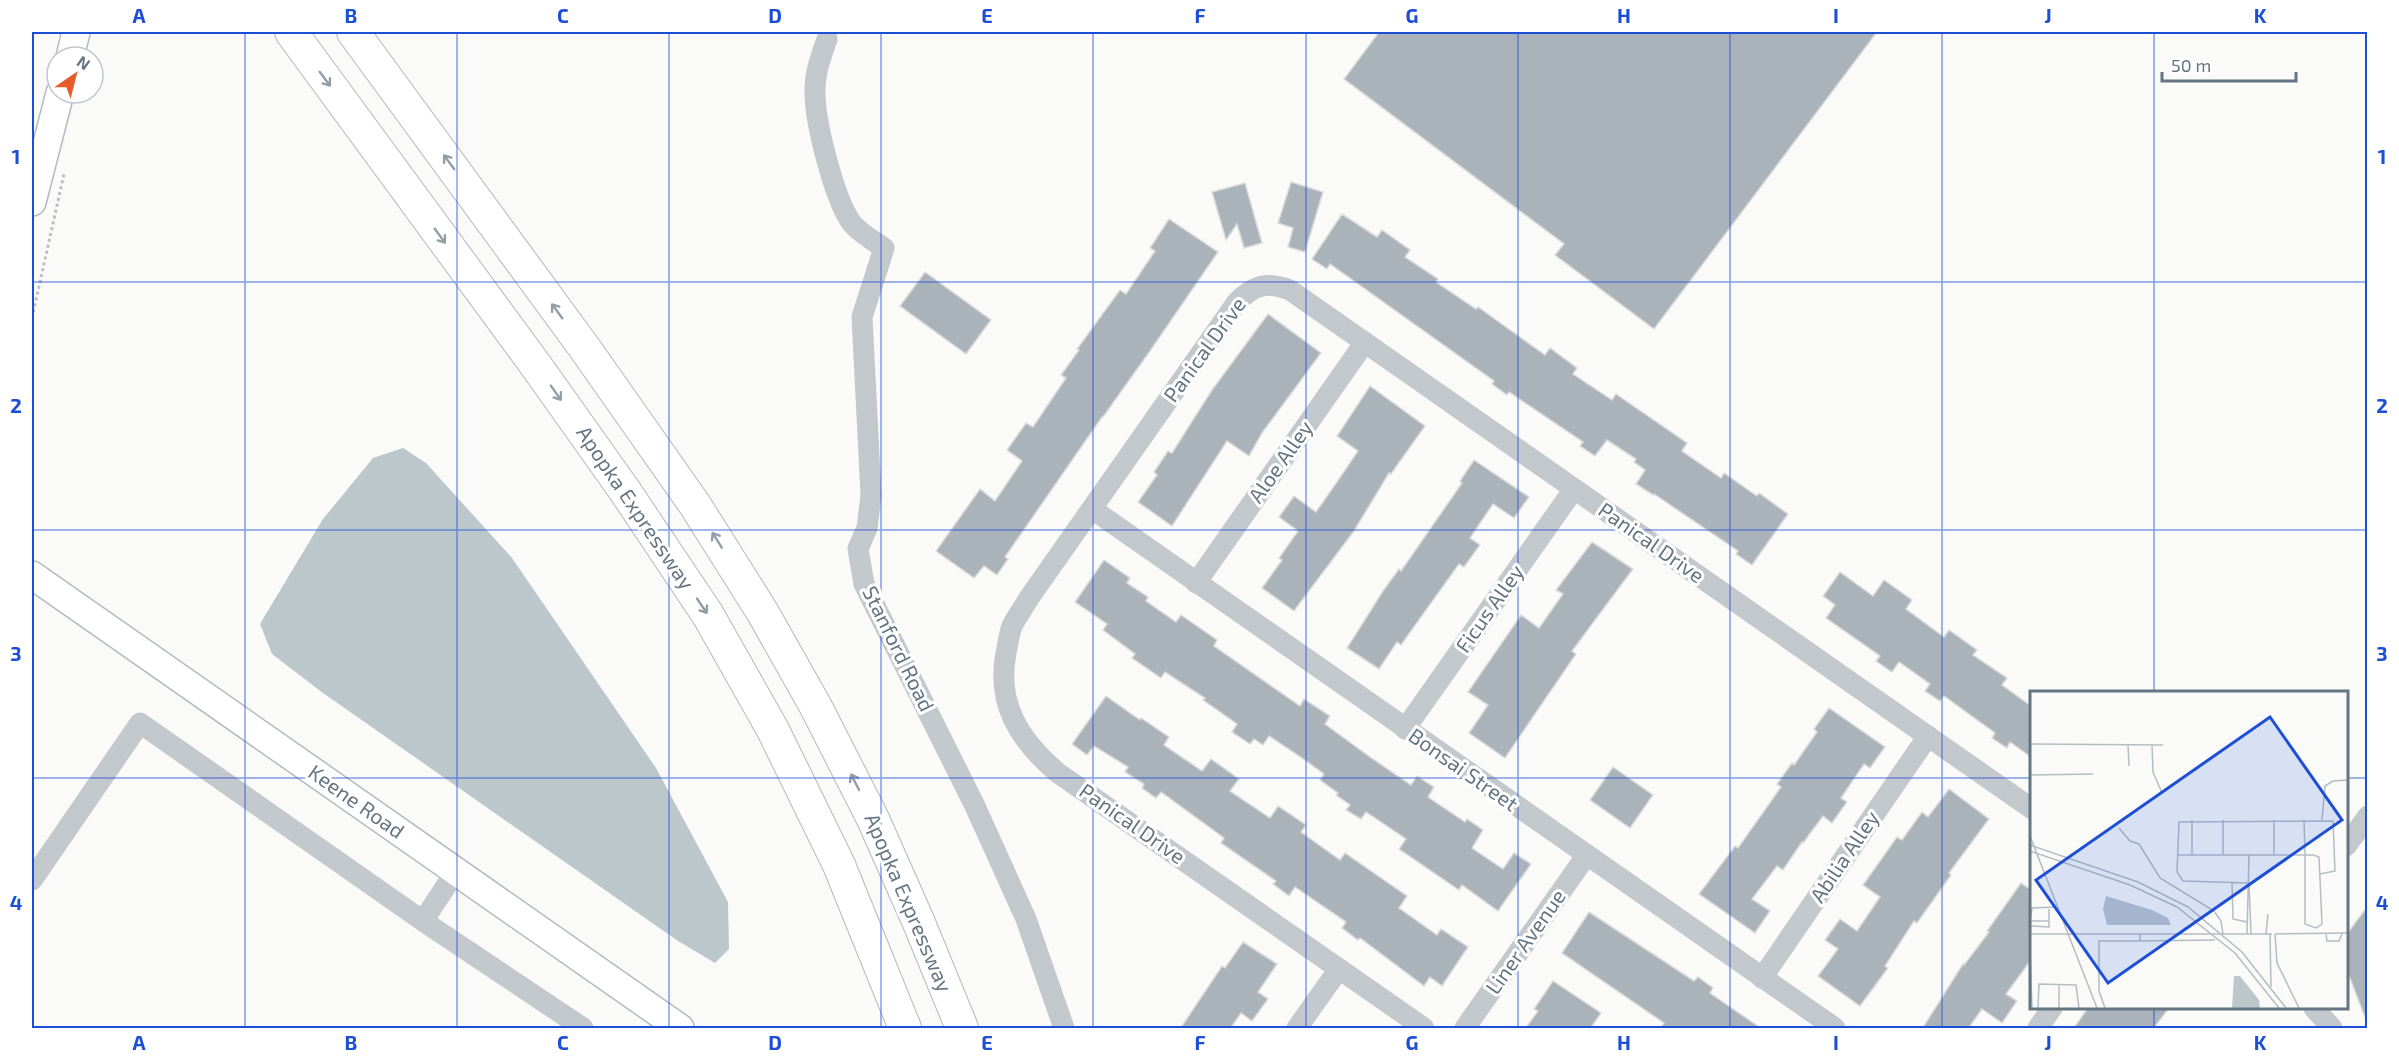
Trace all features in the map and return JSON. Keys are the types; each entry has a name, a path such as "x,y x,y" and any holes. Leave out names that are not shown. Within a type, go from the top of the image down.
{"highway":[{"name":"Apopka Expressway","path":"291,32 537,367 625,491 708,615 772,730 839,865 905,1029"},
{"name":"Apopka Expressway","path":"353,32 600,369 695,505 763,613 816,707 873,819 919,922 962,1029"}],"main road":[{"path":"32,202 57,105"},
{"name":"Keene Road","path":"32,575 680,1029"}],"street":[{"name":"Stanford Road","path":"828,39 817,68 814,94 823,144 834,184 851,223 884,248 862,317 871,495 867,528 858,549 864,584 975,804 1026,919 1064,1029"},
{"name":"Panical Drive","path":"1424,1029 1058,773 1024,740 1010,712 1003,684 1011,628 1237,302 1250,289 1265,284 1278,285 1290,290 2030,808"},
{"name":"Aloe Alley","path":"1196,583 1365,342"},
{"name":"Ficus Alley","path":"1405,729 1574,489"},
{"name":"Bonsai Street","path":"1092,509 1835,1029"},
{"path":"32,880 140,723 423,921 583,1029"},
{"name":"Abilia Alley","path":"1762,978 1928,736"},
{"path":"2348,843 2367,816"},
{"name":"Liner Avenue","path":"1466,1029 1586,856"},
{"path":"423,921 456,872"},
{"path":"1297,1029 1339,969"},
{"path":"2038,1029 2051,1009"},
{"path":"2315,1009 2325,1017 2332,1029"}],"path":[{"path":"32,318 65,172"}],"shaded area":[{"path":"403,448 426,463 512,558 656,768 728,902 729,949 715,963 678,941 323,693 272,654 260,624 323,519 373,458"}],"building":[{"path":"1379,32 1877,32 1654,329 1555,255 1564,244 1344,79"},
{"path":"1291,182 1323,192 1305,252 1288,247 1293,228 1278,223"},
{"path":"1245,183 1262,243 1244,248 1237,224 1226,240 1212,192"},
{"path":"1342,214 1377,237 1382,230 1410,250 1405,257 1438,279 1436,282 1476,309 1478,307 1545,355 1550,348 1577,368 1573,374 1612,400 1616,394 1687,443 1682,451 1721,478 1724,473 1757,496 1759,493 1788,514 1752,565 1736,554 1738,551 1636,484 1645,470 1634,462 1636,459 1607,440 1595,456 1580,446 1583,442 1509,392 1507,395 1492,384 1494,381 1330,264 1327,269 1312,259"},
{"path":"1169,219 1218,252 1005,557 1008,559 997,575 984,566 974,578 936,551 980,489 995,501 1022,461 1007,450 1026,423 1033,427 1066,378 1061,375 1079,350 1077,349 1120,290 1126,294 1155,251 1150,248"},
{"path":"925,272 991,320 966,354 900,306"},
{"path":"1268,314 1321,353 1262,433 1249,456 1227,441 1172,526 1138,502 1157,475 1154,472 1168,451 1172,453 1212,390"},
{"path":"1370,386 1425,426 1391,474 1389,473 1354,531 1294,611 1262,588 1282,560 1279,558 1298,531 1279,517 1294,496 1316,512 1339,479 1358,451 1337,436"},
{"path":"1474,460 1529,497 1514,518 1493,504 1470,538 1480,545 1464,567 1459,564 1401,645 1397,642 1379,669 1347,648 1383,591 1399,569 1401,571 1462,483 1460,481"},
{"path":"1592,542 1633,569 1572,651 1576,654 1505,758 1469,733 1488,705 1468,692 1521,615 1539,628 1563,594 1556,590"},
{"path":"1104,560 1130,578 1127,583 1148,597 1146,601 1176,622 1181,615 1217,640 1214,646 1300,706 1304,699 1330,716 1325,724 1370,757 1411,785 1417,776 1434,787 1428,797 1465,822 1467,819 1483,830 1472,848 1503,869 1514,853 1531,864 1498,911 1462,885 1459,890 1399,849 1406,839 1366,812 1361,819 1346,810 1350,805 1320,780 1324,774 1302,758 1269,736 1263,745 1254,739 1250,744 1232,732 1237,724 1203,700 1205,698 1165,672 1161,678 1132,658 1135,654 1103,630 1107,624 1075,602"},
{"path":"1840,572 1873,596 1884,580 1912,600 1906,609 1944,637 1949,630 1977,650 1973,655 2007,678 2002,685 2030,705 2030,756 2010,742 2007,748 1992,738 1995,733 1944,696 1940,701 1925,691 1930,684 1899,662 1892,672 1876,661 1880,656 1826,618 1835,605 1823,596"},
{"path":"1106,696 1169,737 1164,745 1202,771 1211,759 1239,779 1230,791 1270,818 1278,806 1306,825 1301,832 1340,860 1345,853 1407,896 1399,908 1437,935 1441,929 1468,947 1442,986 1430,977 1424,986 1360,938 1358,940 1342,928 1346,922 1295,887 1289,896 1273,884 1276,881 1221,843 1224,838 1161,792 1156,798 1142,788 1144,784 1125,772 1128,767 1094,746 1087,755 1072,744"},
{"path":"1829,708 1885,747 1870,768 1864,764 1841,798 1847,802 1832,823 1823,816 1783,870 1777,866 1752,899 1770,911 1755,933 1699,894 1735,846 1738,848 1781,787 1777,784 1792,763 1794,765 1817,732 1814,729"},
{"path":"1613,767 1653,795 1630,828 1590,800"},
{"path":"1949,789 1989,819 1949,873 1951,875 1917,923 1914,921 1885,966 1888,968 1860,1006 1818,976 1838,949 1825,940 1840,919 1857,931 1880,897 1863,885 1897,837 1902,840 1922,812 1928,817"},
{"path":"2021,883 2030,889 2030,961 2006,994 2017,1001 2002,1023 1982,1009 1968,1029 1922,1029 1963,964 1989,932 1987,931"},
{"path":"2367,907 2367,1020 2348,976 2348,932"},
{"path":"1589,912 1694,981 1698,977 1713,988 1710,993 1762,1029 1660,1029 1664,1023 1562,953"},
{"path":"1243,942 1277,964 1258,992 1268,999 1252,1021 1241,1013 1230,1029 1180,1029 1222,966 1225,968"},
{"path":"1553,981 1601,1013 1590,1029 1525,1029 1538,1011 1534,1009"},
{"path":"2087,1009 2168,1009 2153,1029 2073,1029"}]}
